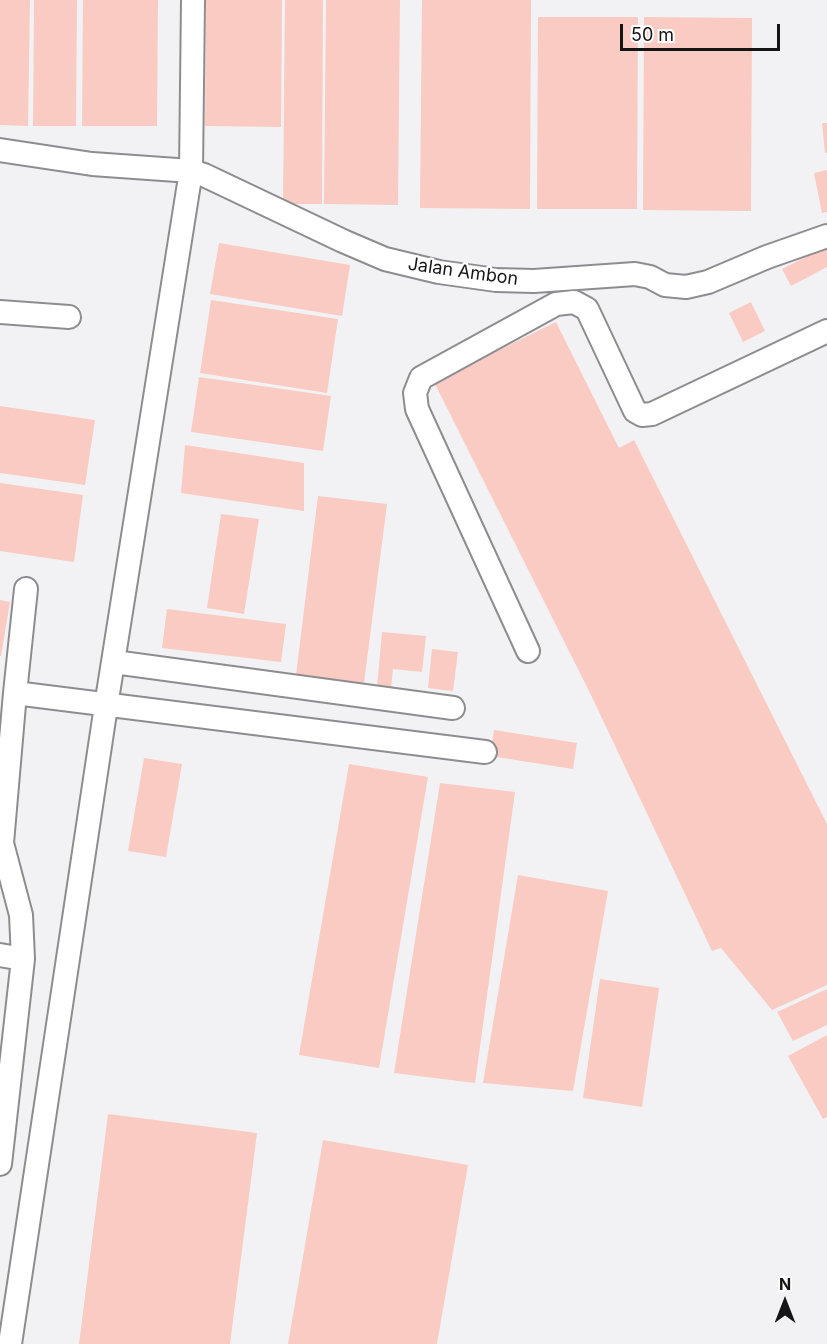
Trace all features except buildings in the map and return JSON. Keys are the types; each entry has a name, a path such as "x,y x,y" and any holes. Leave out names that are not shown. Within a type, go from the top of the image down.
{"street":[{"path":"10,1344 106,706 192,171 193,0"},
{"name":"Jalan Ambon","path":"0,150 92,164 192,171 385,259 439,272 495,280 534,281 635,274 650,277 665,285 686,287 708,282 767,257 827,236"},
{"path":"528,651 417,409 415,393 421,378 556,304 574,302 587,309 635,411 642,415 652,414 827,331"},
{"path":"0,312 69,317"},
{"path":"0,1164 23,959 21,915 2,843 26,589"},
{"path":"114,662 453,708"},
{"path":"15,693 485,752"},
{"path":"0,956 23,959"}]}
